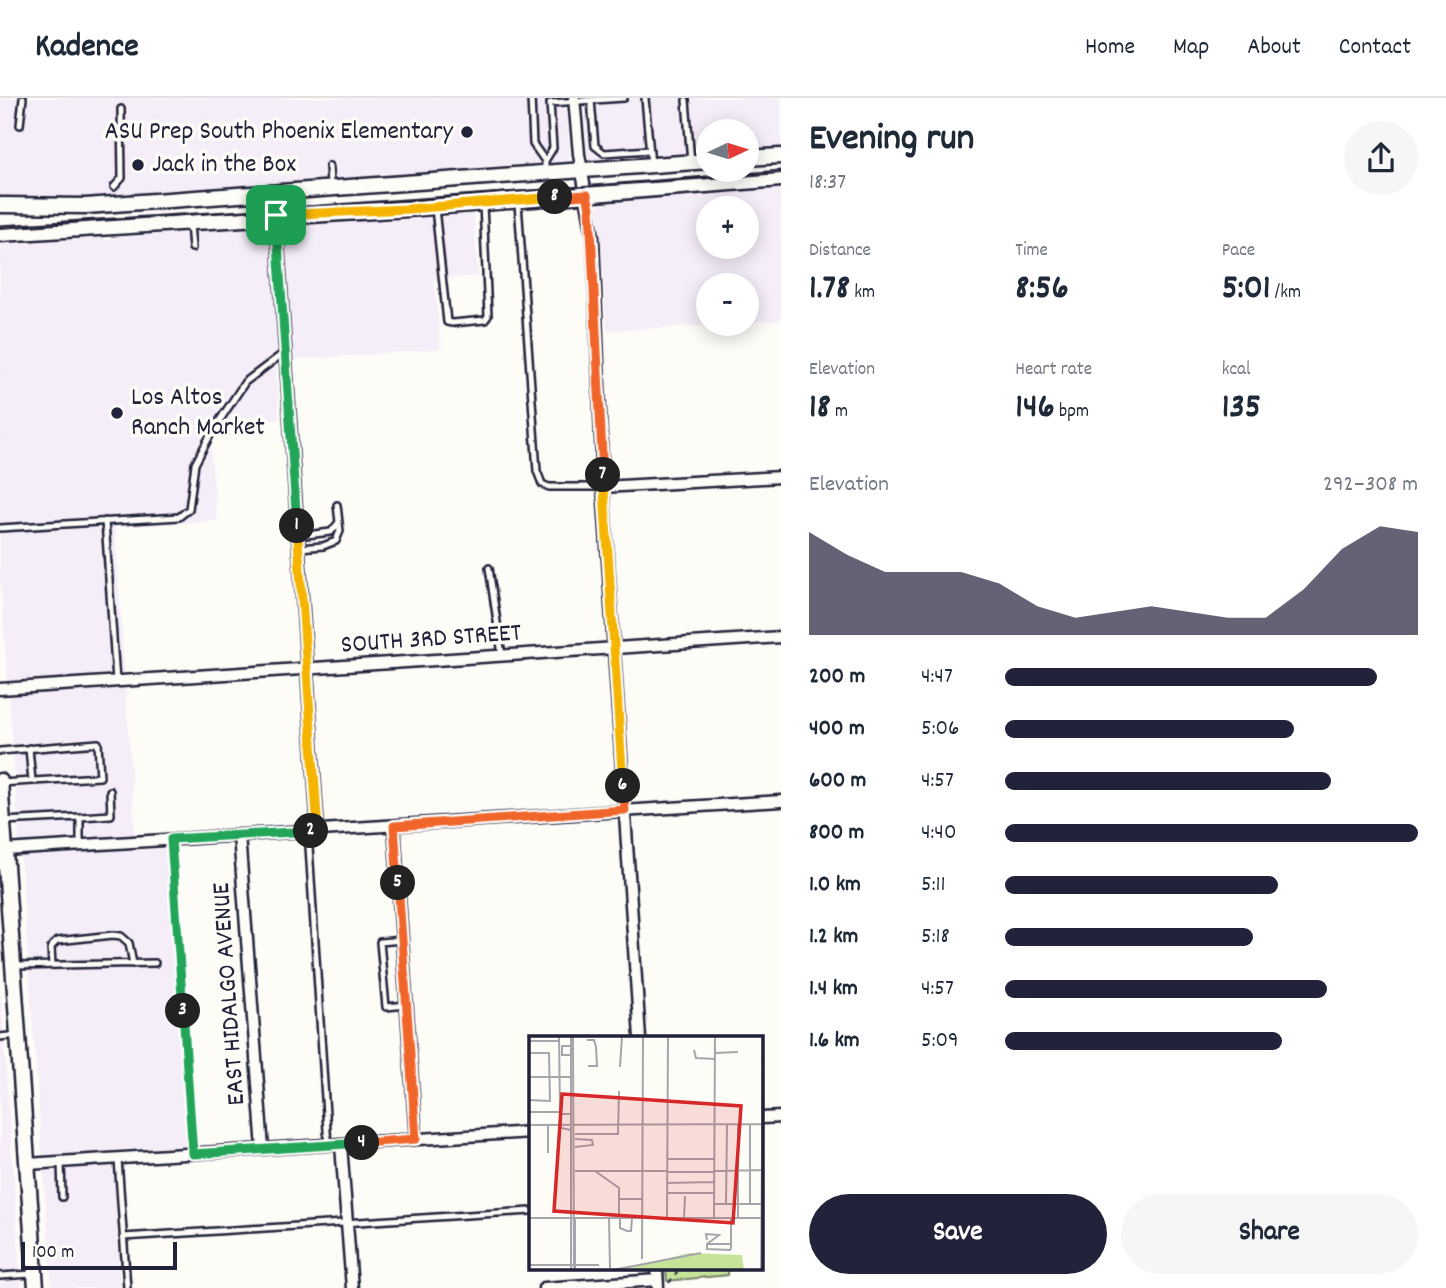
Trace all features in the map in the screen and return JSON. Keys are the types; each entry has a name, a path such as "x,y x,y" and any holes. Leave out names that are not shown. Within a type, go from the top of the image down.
{"main road":[{"path":"760,157 781,156"},
{"path":"0,205 86,206 331,188 545,167 582,170 650,158 696,162"},
{"path":"0,234 483,204 781,180"},
{"path":"0,782 36,1281"}],"street":[{"path":"574,100 594,265 603,487 640,1036"},
{"path":"276,215 307,669 313,831"},
{"path":"603,487 781,477"},
{"name":"SOUTH 3RD STREET","path":"0,689 781,637"},
{"path":"5,850 781,800"},
{"path":"394,826 416,1139"},
{"name":"EAST HIDALGO AVENUE","path":"239,835 263,1149"},
{"path":"27,1164 529,1132"},
{"path":"341,1145 352,1288"},
{"path":"544,1288 657,1279"}],"lane":[{"path":"20,125 23,98"},
{"path":"531,98 533,144 545,167"},
{"path":"545,167 553,148 550,101 624,98"},
{"path":"592,100 595,146 604,153 650,158 645,98"},
{"path":"686,100 691,162"},
{"path":"114,187 122,178 121,109"},
{"path":"329,166 331,188"},
{"path":"517,200 537,471 542,484 549,487 603,487"},
{"path":"434,206 447,322 452,323 485,320 488,316 483,204"},
{"path":"190,221 192,248"},
{"path":"0,528 179,517 189,509 195,464 212,432 246,382 285,352"},
{"path":"299,548 333,543 339,536 337,505"},
{"path":"105,522 116,681"},
{"path":"298,536 331,532 339,522"},
{"path":"489,568 502,656"},
{"path":"0,751 98,743 100,777 0,782"},
{"path":"29,748 32,781"},
{"path":"3,821 111,815 110,791"},
{"path":"80,817 80,845"},
{"path":"313,831 328,1146"},
{"path":"171,839 193,1154"},
{"path":"52,965 51,947 57,941 113,936 121,936 129,943 132,964"},
{"path":"402,940 380,942 386,1007 407,1005"},
{"path":"13,966 155,963"},
{"path":"0,1037 18,1035"},
{"path":"118,1159 127,1288"},
{"path":"61,1162 62,1198"},
{"path":"123,1237 529,1211"},
{"path":"0,1276 36,1281"}],"path":[{"path":"669,1283 678,1270"},
{"path":"668,1272 676,1275"}],"shaded area":[{"path":"0,98 565,98 570,155 563,164 0,206"},
{"path":"583,98 781,98 781,149 760,151 760,119 696,119 696,155 593,162 588,157"},
{"path":"781,185 781,320 759,322 759,273 696,273 696,326 607,331 598,209 601,199"},
{"path":"473,207 478,276 434,280 441,349 276,361 279,419 223,424 210,445 217,521 115,527 136,850 168,849 189,1146 113,1150 120,1288 52,1288 0,576 0,242 70,236 108,239 149,232"},
{"path":"0,984 16,1210 21,1288 0,1288"}],"green space":[{"path":"666,1270 728,1270 728,1275 667,1281"}],"tram line":[{"path":"0,228 781,173"}],"place":[{"name":"ASU Prep South Phoenix Elementary","path":"467,132"},
{"name":"Jack in the Box","path":"138,165"},
{"name":"Los Altos Ranch Market","path":"117,413"}],"route":[{"path":"587,195 593,237 603,487 625,810 394,826 416,1139 193,1154 171,839 318,831 276,215 369,212 587,195"}]}
